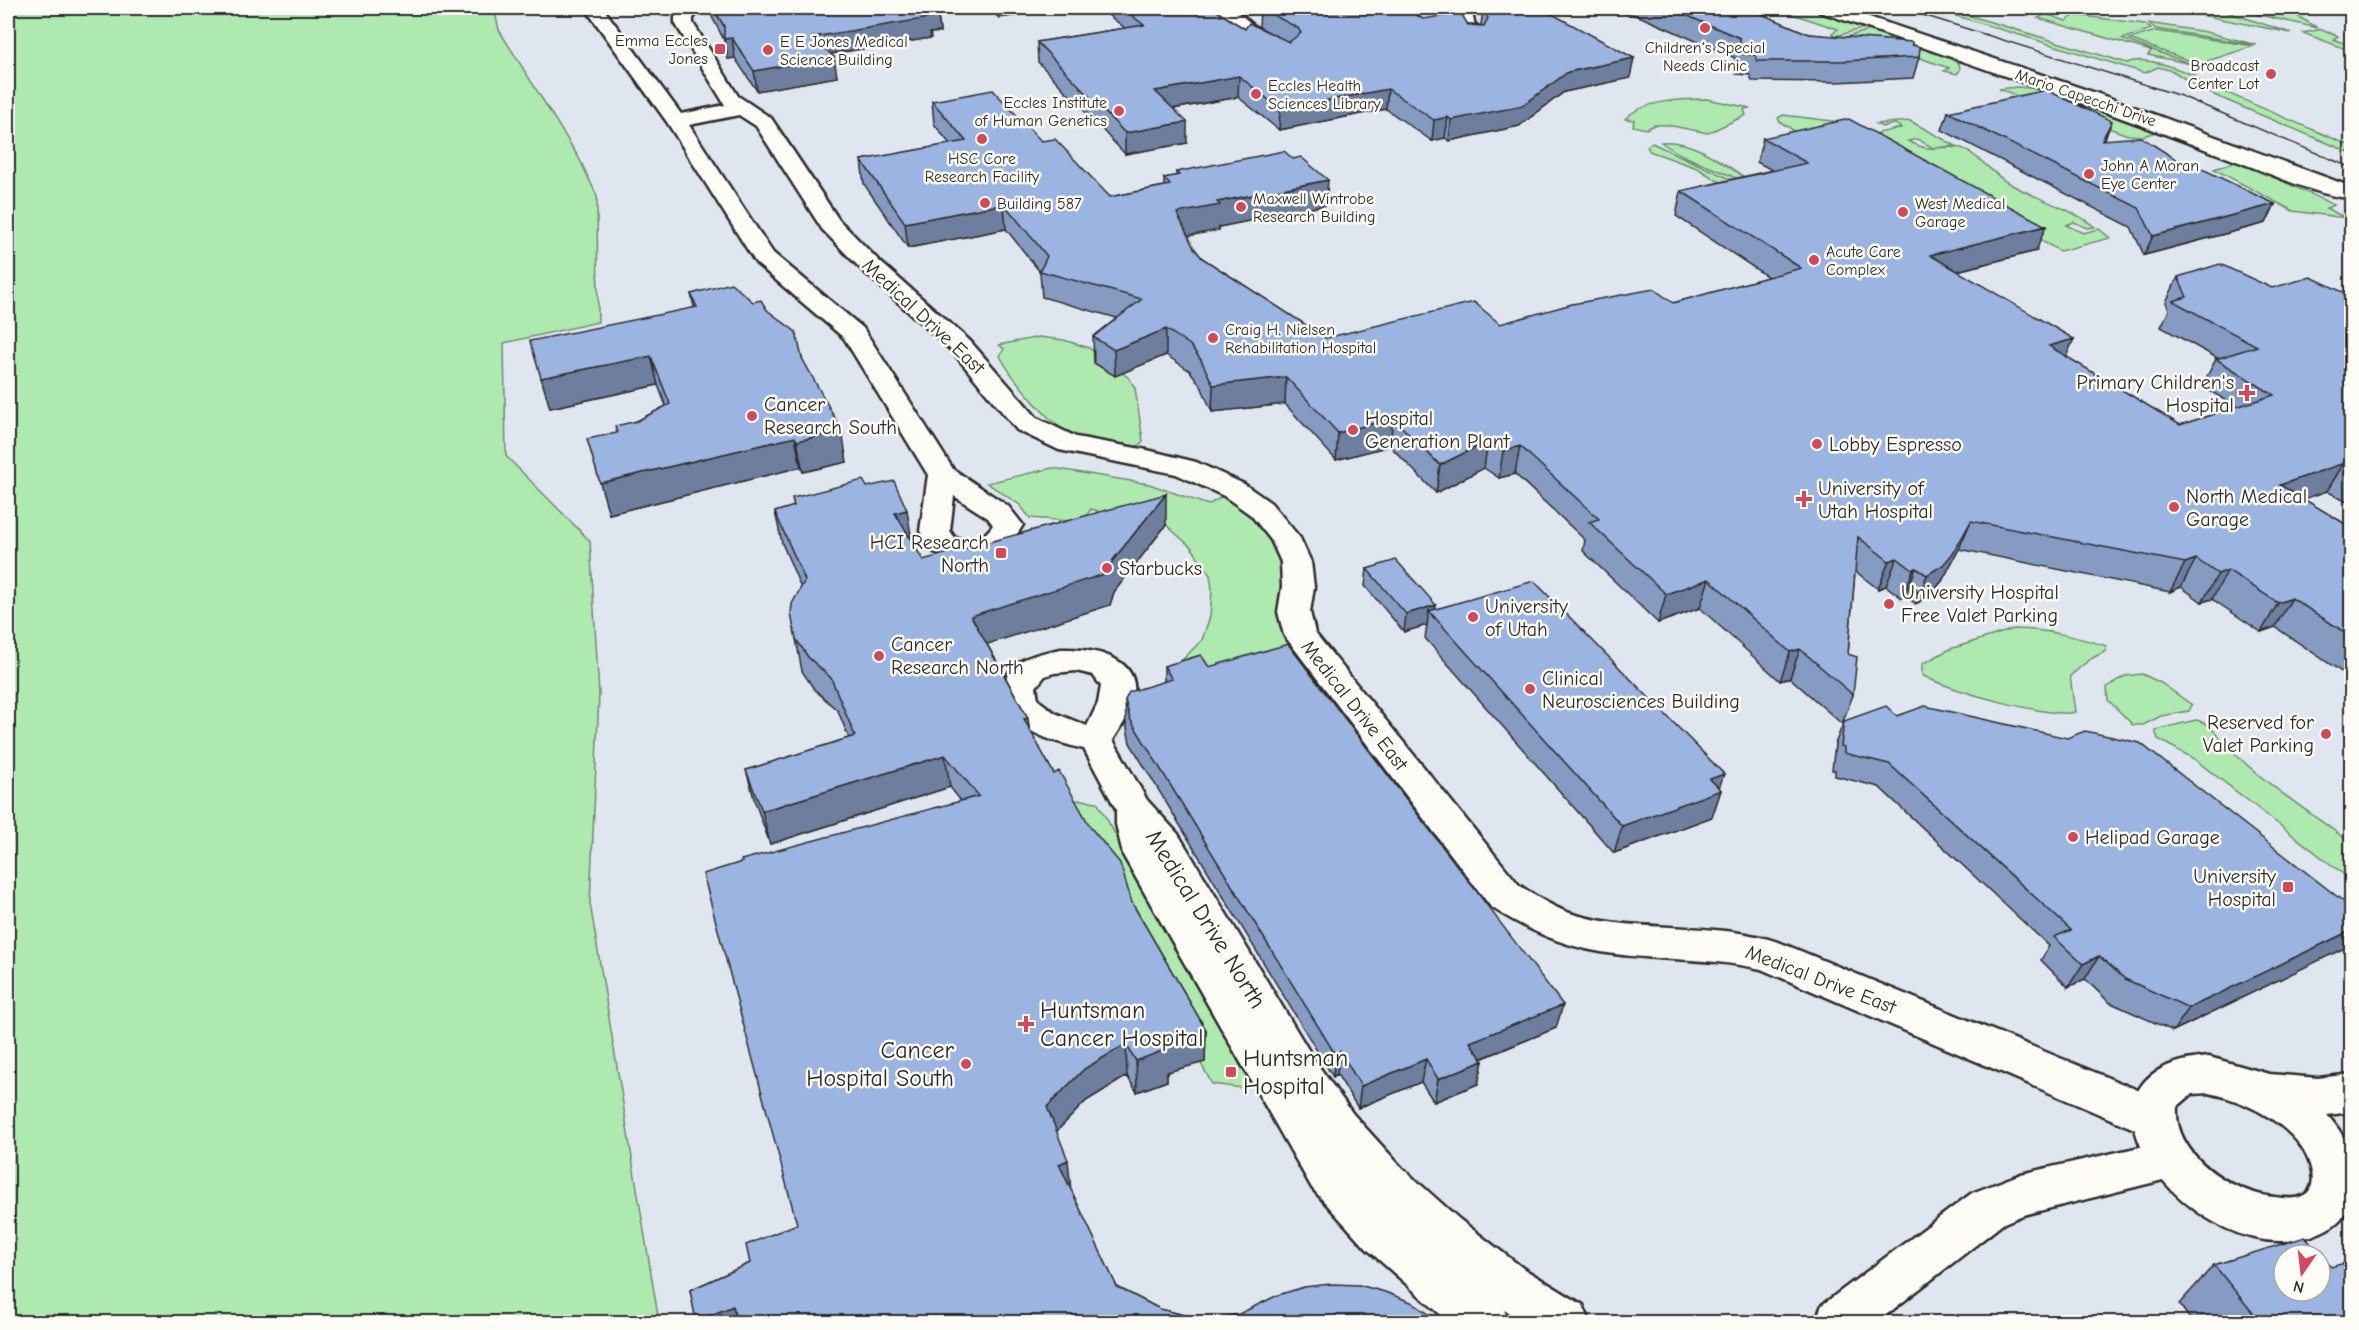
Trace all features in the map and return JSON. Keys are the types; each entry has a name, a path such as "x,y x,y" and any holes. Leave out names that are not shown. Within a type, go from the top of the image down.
{"street":[{"path":"594,8 675,121 764,258 854,333 942,475"},
{"name":"Medical Drive East","path":"694,8 684,17 684,23 730,100 764,122 830,224 870,265 961,346 993,381 1027,424 1069,444 1147,458 1203,474 1234,490 1272,521 1291,548 1296,562 1298,588 1294,612 1300,635 1493,884 1520,908 1562,928 1605,939 1710,942 1767,954 2154,1117"},
{"path":"1222,8 1260,40 1289,54"},
{"path":"1462,8 1465,22 1475,39"},
{"name":"Mario Capecchi Drive","path":"1826,8 2096,100 2181,131 2260,164 2348,194"},
{"name":"Mario Capecchi Drive","path":"1870,8 2172,110 2278,154 2348,194"},
{"path":"675,121 742,108"},
{"path":"1096,740 1134,809"},
{"name":"Medical Drive North","path":"1134,809 1137,840 1146,862 1328,1174 1384,1235 1485,1323"},
{"name":"Medical Drive North","path":"1134,809 1165,844 1300,1074 1360,1155 1443,1234 1507,1285 1566,1323"},
{"path":"2209,1075 2238,1080 2267,1093 2303,1119 2328,1151 2342,1192 2310,1216 2292,1220 2271,1219 2226,1205 2205,1192 2171,1160 2162,1145 2154,1117 2156,1102 2166,1087 2184,1077 2209,1075"},
{"path":"2267,1093 2318,1097 2352,1093"},
{"path":"1839,1323 1988,1208 2021,1195 2171,1160"}],"shaded area":[{"name":"University of Utah","path":"494,8 2351,8 2351,1322 659,1322 590,903 599,694 590,541 506,456 504,343 597,196 579,158 499,30"}],"green space":[{"path":"8,8 494,8 499,30 579,158 597,196 598,322 504,343 506,456 590,541 599,694 590,903 659,1322 8,1322 8,1134 11,1120 8,1108"},
{"path":"1774,8 1806,8 1865,28 1836,36 1832,33 1838,29"},
{"path":"1930,8 1944,8 2127,63 2143,61 2171,67 2196,76 2192,78 2351,146 2351,153 2202,90 2173,71 2158,67 2145,73"},
{"path":"2166,8 2242,8 2262,14 2271,12 2294,14 2318,28 2233,9 2227,12 2291,33"},
{"path":"2046,14 2066,21 2075,15 2145,24 2151,29 2122,39 2191,64 2148,55 2151,51 2038,18"},
{"path":"2148,23 2206,32 2257,45 2156,29"},
{"path":"2322,29 2338,36 2333,39 2351,46 2351,51 2303,33"},
{"path":"1871,30 1936,52 1959,63 1960,70 1957,74 1944,71 1949,68 1865,39 1842,38"},
{"path":"2156,31 2254,46 2198,64 2129,39"},
{"path":"2017,87 2051,90 2164,130 2143,136 2128,135 1999,89"},
{"path":"1707,99 1750,108 1744,109 1746,115 1708,133 1667,125 1654,125 1646,129 1633,126 1634,120 1625,119 1653,104 1675,100"},
{"path":"1783,115 1848,123 1809,140 1780,122 1778,118"},
{"path":"1910,121 1956,146 1936,148 1953,147 1966,150 2005,181 2074,213 2095,227 2087,228 2074,222 2066,225 2083,233 2099,229 2110,238 2060,251 1852,139 1901,128 1895,124 1882,127 1876,124","holes":["1917,139 1933,148 1917,145 1908,141"]},
{"path":"1661,142 1686,144 1698,149 1754,183 1755,188 1683,156"},
{"path":"1652,143 1739,183 1747,199 1697,168 1649,151 1647,146"},
{"path":"2239,161 2334,205 2326,208 2346,218 2293,211 2214,169"},
{"path":"1039,337 1064,340 1089,348 1129,378 1135,388 1143,441 1137,447 1096,443 1073,436 1055,423 1022,388 1000,356 1004,349 999,345"},
{"path":"1052,468 1149,484 1208,505 1223,496 1234,504 1265,534 1278,558 1282,586 1281,621 1289,644 1189,676 1180,662 1202,640 1210,616 1212,590 1210,575 1192,548 1165,524 1119,518 1091,509 1082,522 1030,518 1020,505 987,483"},
{"path":"2014,629 2050,632 2107,646 2106,651 2089,660 2070,676 2075,712 2063,713 2023,707 1952,688 1922,675 1922,664 1950,649"},
{"path":"2142,674 2161,683 2192,705 2189,711 2161,716 2143,725 2133,725 2108,700 2107,687 2125,676"},
{"path":"2196,720 2211,728 2244,762 2274,787 2351,843 2351,880 2194,759 2158,739 2155,730"},
{"path":"1081,800 1097,802 1242,1058 1248,1082 1242,1088 1212,1084 1060,802"}],"building":[{"path":"713,8 934,8 938,12 925,14 929,18 813,37 834,57 754,71 732,38 724,39 724,26"},
{"path":"1122,8 1212,8 1245,29 1249,23 1289,42 1301,33 1298,28 1260,8 1405,8 1423,19 1461,13 1468,25 1484,26 1488,18 1483,9 1541,8 1634,58 1568,72 1522,106 1451,120 1448,117 1434,120 1388,89 1280,109 1239,76 1155,91 1187,122 1125,133 1037,42 1144,25"},
{"path":"1669,8 1747,8 1809,34 1912,42 1912,45 1920,47 1919,57 1843,61 1757,61 1755,55 1740,54 1740,38"},
{"path":"993,90 1041,141 1055,139 1110,197 1170,185 1164,178 1179,175 1176,172 1284,151 1293,159 1301,157 1328,180 1217,202 1220,205 1177,213 1194,248 1202,258 1326,338 1474,302 1500,324 1572,304 1654,289 1673,303 1801,268 1681,191 1807,163 1763,138 1849,119 2046,226 1930,255 2074,339 2049,346 2180,425 2274,395 2216,359 2257,346 2173,301 2187,297 2178,277 2220,264 2272,288 2311,277 2347,294 2352,293 2352,468 2344,463 2280,485 2352,528 2352,637 2292,598 2278,603 2228,570 2218,574 2196,559 2185,563 1971,521 1954,552 1943,565 1927,575 1916,568 1913,570 1897,558 1889,561 1858,537 1848,654 1857,657 1853,695 1800,649 1790,652 1709,579 1666,594 1589,522 1599,519 1520,446 1503,451 1488,441 1440,465 1393,418 1338,433 1286,377 1213,385 1201,360 1190,345 1166,329 1114,350 1093,337 1142,299 1040,271 1047,256 1004,204 905,223 861,160 966,141 932,101"},
{"name":"John A Moran Eye Center","path":"2046,90 2112,121 2102,140 2141,137 2177,160 2186,161 2275,204 2153,236 2139,208 1948,112"},
{"name":"Cancer Research South","path":"731,283 753,302 761,300 767,310 796,332 802,358 842,431 797,441 795,437 600,483 587,439 617,433 615,426 637,421 670,404 651,356 541,378 530,341 697,307 691,294"},
{"name":"Cancer Hospital South","path":"863,480 867,487 894,481 907,510 895,513 923,560 1166,494 1113,560 1108,573 971,616 1028,718 1024,719 1054,774 1059,771 1091,828 1120,863 1132,903 1206,1030 1162,1041 1167,1049 1136,1061 1126,1044 1084,1069 1047,1107 1068,1160 1059,1164 1117,1287 1160,1309 1197,1318 1216,1319 1239,1314 1278,1295 1304,1287 1331,1284 1359,1285 1411,1302 1442,1323 737,1323 733,1306 696,1321 690,1290 750,1263 746,1245 797,1224 703,874 742,862 741,860 979,796 945,755 762,811 746,770 855,736 831,678 808,657 796,639 791,614 792,604 805,580 775,512 794,506 792,498"},
{"path":"1396,560 1436,605 1406,614 1367,569"},
{"name":"Clinical Neurosciences Building","path":"1534,581 1724,774 1710,779 1721,790 1622,826 1429,611"},
{"path":"1288,644 1563,1005 1470,1042 1483,1061 1438,1079 1426,1059 1361,1086 1340,1051 1335,1054 1130,719 1125,700 1129,692 1172,679 1164,666 1201,655 1209,667"},
{"name":"Helipad Garage","path":"1886,706 1897,716 1925,706 2067,738 2085,731 2140,743 2352,908 2352,930 2189,1008 2125,979 2099,956 2083,964 2054,937 2071,930 1889,764 1844,753 1844,747 1841,746 1844,721"},
{"path":"2305,1237 2310,1243 2286,1243"},
{"path":"2272,1247 2272,1303 2332,1303 2332,1267 2352,1261 2352,1323 2261,1323 2214,1265"}],"tram line":[{"path":"1901,8 2181,96 2352,168"}],"place":[{"name":"Children's Special Needs Clinic","path":"1705,28"},
{"name":"Emma Eccles Jones","path":"720,49"},
{"name":"E E Jones Medical Science Building","path":"768,50"},
{"name":"Broadcast Center Lot","path":"2271,74"},
{"name":"Eccles Health Sciences Library","path":"1256,94"},
{"name":"Eccles Institute of Human Genetics","path":"1119,111"},
{"name":"HSC Core Research Facility","path":"982,139"},
{"name":"John A Moran Eye Center","path":"2089,174"},
{"name":"Building 587","path":"985,203"},
{"name":"Maxwell Wintrobe Research Building","path":"1241,207"},
{"name":"West Medical Garage","path":"1903,212"},
{"name":"Acute Care Complex","path":"1814,260"},
{"name":"Craig H. Nielsen Rehabilitation Hospital","path":"1213,338"},
{"name":"Primary Children's Hospital","path":"2247,393"},
{"name":"Cancer Research South","path":"752,416"},
{"name":"Hospital Generation Plant","path":"1353,430"},
{"name":"Lobby Espresso","path":"1817,444"},
{"name":"University of Utah Hospital","path":"1804,499"},
{"name":"North Medical Garage","path":"2174,507"},
{"name":"HCI Research North","path":"1001,553"},
{"name":"Starbucks","path":"1107,568"},
{"name":"University Hospital Free Valet Parking","path":"1889,604"},
{"name":"University of Utah","path":"1473,617"},
{"name":"Cancer Research North","path":"879,656"},
{"name":"Clinical Neurosciences Building","path":"1530,689"},
{"name":"Reserved for Valet Parking","path":"2326,734"},
{"name":"Helipad Garage","path":"2073,837"},
{"name":"University Hospital","path":"2288,887"},
{"name":"Huntsman Cancer Hospital","path":"1026,1024"},
{"name":"Cancer Hospital South","path":"966,1064"},
{"name":"Huntsman Hospital","path":"1231,1072"}]}
